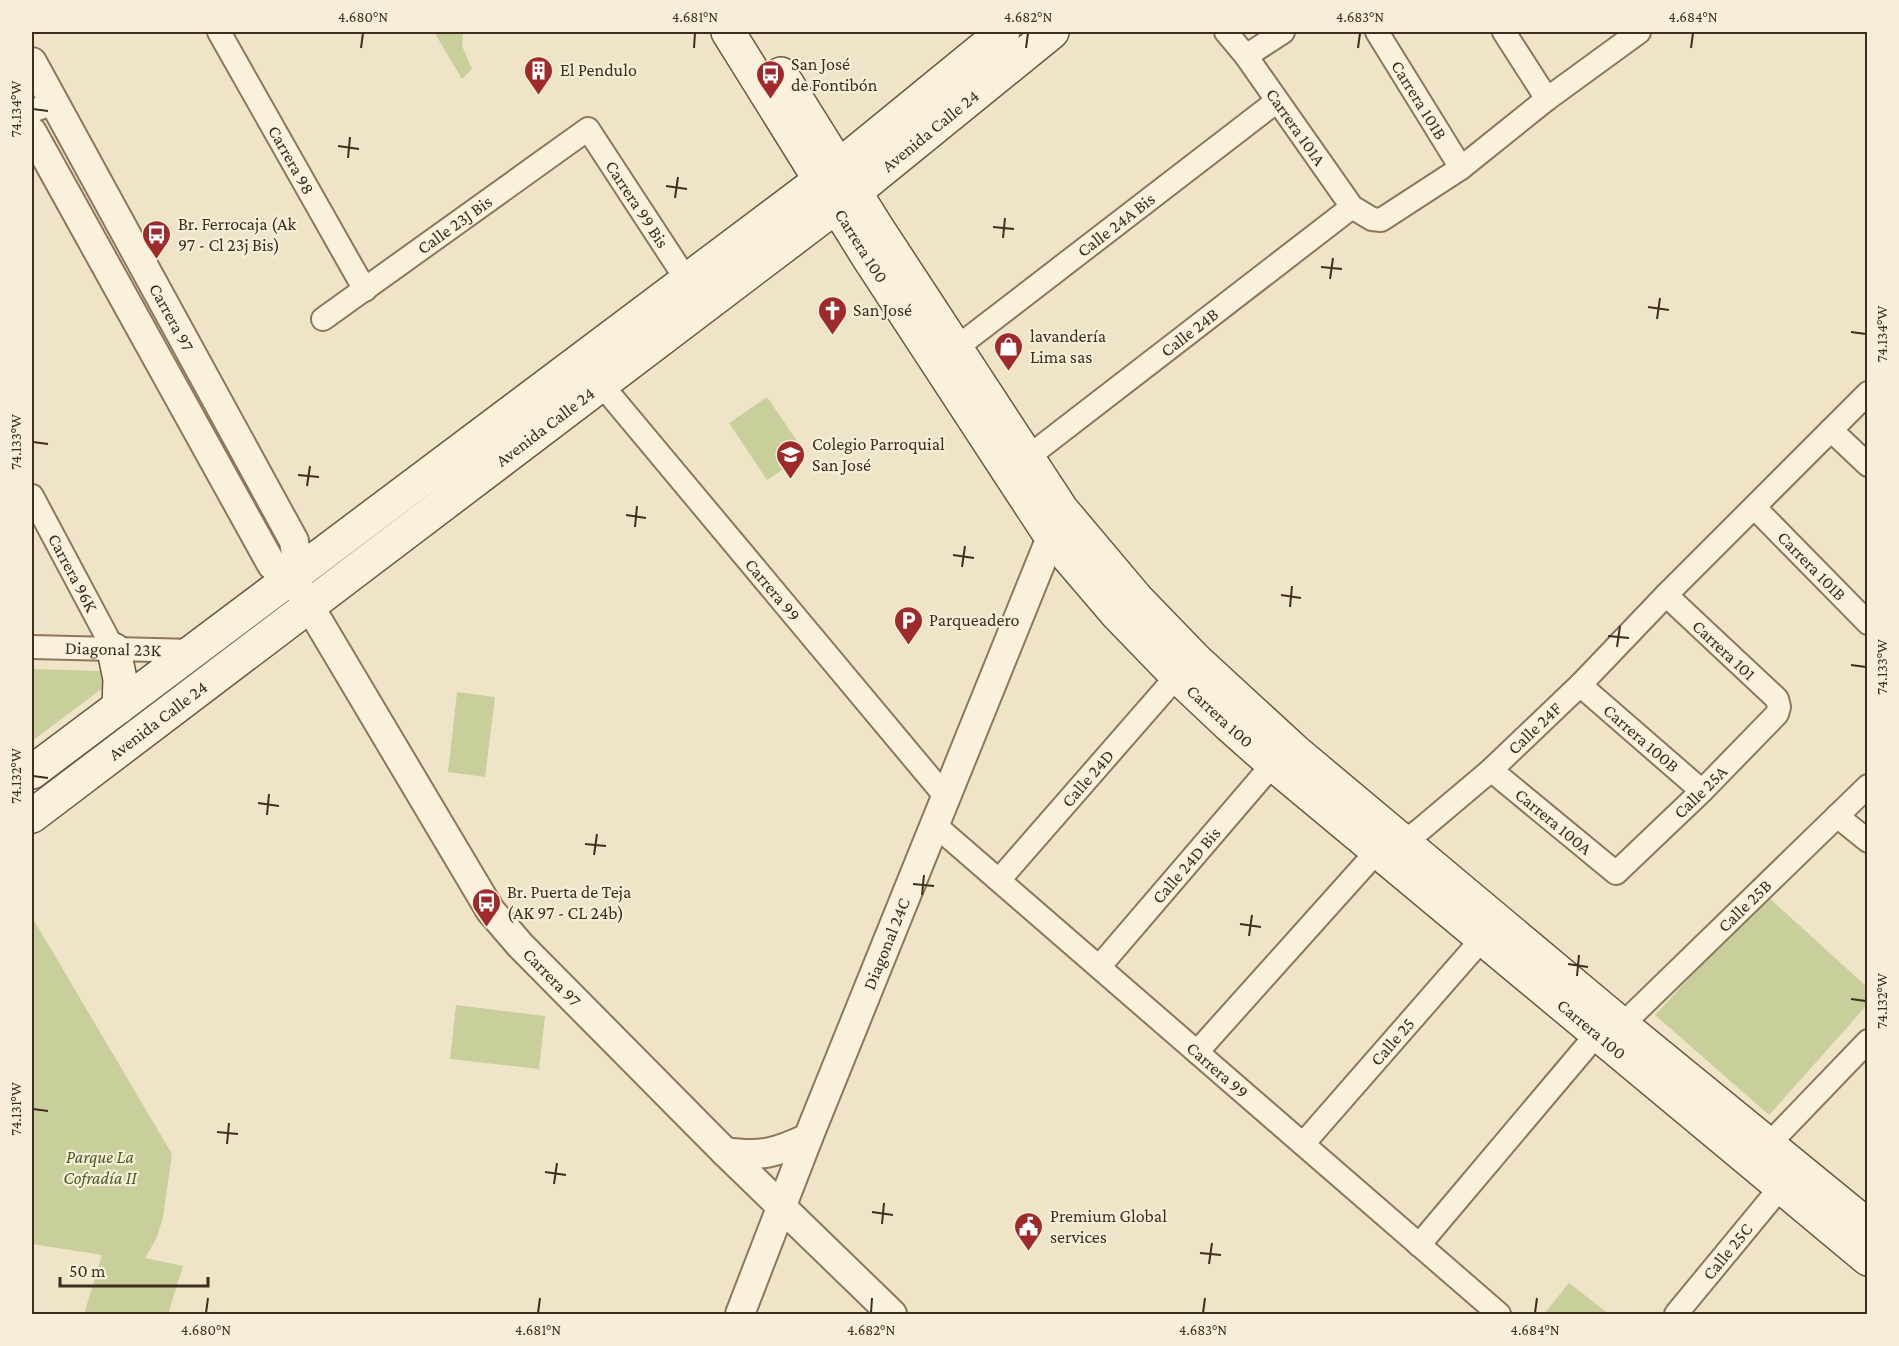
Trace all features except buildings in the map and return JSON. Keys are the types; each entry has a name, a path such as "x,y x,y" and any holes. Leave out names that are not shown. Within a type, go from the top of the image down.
{"main road":[{"name":"Carrera 100","path":"728,32 956,348 1028,457 1057,524 1137,599 1196,660 1296,752 1483,938 1769,1144 1868,1226"},
{"name":"Carrera 100","path":"755,32 837,186 1117,614 1177,676 1273,764 1394,848 1609,1029 1780,1188 1868,1259"},
{"name":"Avenida Calle 24","path":"32,816 601,384 837,186 1003,32"},
{"name":"Avenida Calle 24","path":"32,772 686,279 837,186 1052,32"},
{"path":"114,650 120,679 119,707"}],"street":[{"name":"Carrera 98","path":"219,32 365,290"},
{"name":"Carrera 101A","path":"1226,32 1246,56 1352,207 1372,219 1381,220 1461,168"},
{"path":"1246,56 1283,32"},
{"name":"Carrera 101B","path":"1377,32 1461,168"},
{"path":"1504,32 1547,99"},
{"path":"1461,168 1547,99 1638,32"},
{"name":"Carrera 97","path":"32,62 43,107 294,541 297,561 292,577"},
{"name":"Calle 24A Bis","path":"956,348 1277,101"},
{"name":"Calle 23J Bis","path":"323,319 588,129"},
{"name":"Carrera 99 Bis","path":"588,129 686,279"},
{"name":"Carrera 97","path":"32,132 272,565 284,575 292,577 490,910 520,945 725,1152 892,1314"},
{"name":"Calle 24B","path":"1028,457 1352,207"},
{"name":"Carrera 99","path":"601,384 946,797"},
{"name":"Calle 24F","path":"1197,1052 1371,858 1394,848 1491,770 1580,685 1666,595 1868,393"},
{"path":"1831,430 1868,465"},
{"name":"Carrera 96K","path":"32,496 114,650"},
{"name":"Carrera 101B","path":"1755,508 1868,623"},
{"name":"Diagonal 24C","path":"740,1314 808,1138 1057,524"},
{"name":"Carrera 101","path":"1666,595 1777,699 1779,707"},
{"name":"Diagonal 23K","path":"32,647 195,651"},
{"name":"Calle 24D","path":"999,880 1177,676"},
{"name":"Carrera 100B","path":"1580,685 1702,791"},
{"name":"Calle 25A","path":"1616,873 1702,791 1777,714 1779,707"},
{"name":"Calle 24D Bis","path":"1099,967 1273,764"},
{"name":"Carrera 100A","path":"1491,770 1616,873"},
{"name":"Calle 25B","path":"1419,1245 1609,1029 1868,786"},
{"path":"1837,816 1868,841"},
{"name":"Carrera 99","path":"935,825 1499,1314"},
{"name":"Calle 25","path":"1303,1144 1483,938"},
{"path":"1769,1144 1868,1041"},
{"path":"725,1152 766,1154 781,1151 808,1138"},
{"name":"Calle 25C","path":"1676,1314 1780,1188"}],"green space":[{"path":"434,32 463,32 462,46 472,69 462,79"},
{"path":"767,397 806,454 767,480 729,423"},
{"path":"32,669 100,671 103,688 32,741"},
{"path":"457,692 495,697 485,777 448,772"},
{"path":"1766,895 1867,987 1867,1005 1769,1115 1655,1015"},
{"name":"Parque La Cofradía II","path":"32,917 172,1154 163,1218 156,1239 145,1258 183,1266 168,1314 84,1314 102,1255 32,1244"},
{"path":"456,1005 545,1016 539,1069 450,1059"},
{"path":"1569,1283 1609,1314 1544,1314"}],"place":[{"name":"El Pendulo","path":"539,96"},
{"name":"San José de Fontibón","path":"770,100"},
{"name":"Br. Ferrocaja (Ak 97 - Cl 23j Bis)","path":"157,260"},
{"name":"San José","path":"832,336"},
{"name":"lavandería Lima sas","path":"1009,372"},
{"name":"Colegio Parroquial San José","path":"791,480"},
{"name":"Parqueadero","path":"908,646"},
{"name":"Br. Puerta de Teja (AK 97 - CL 24b)","path":"486,928"},
{"name":"Premium Global services","path":"1029,1252"}]}
